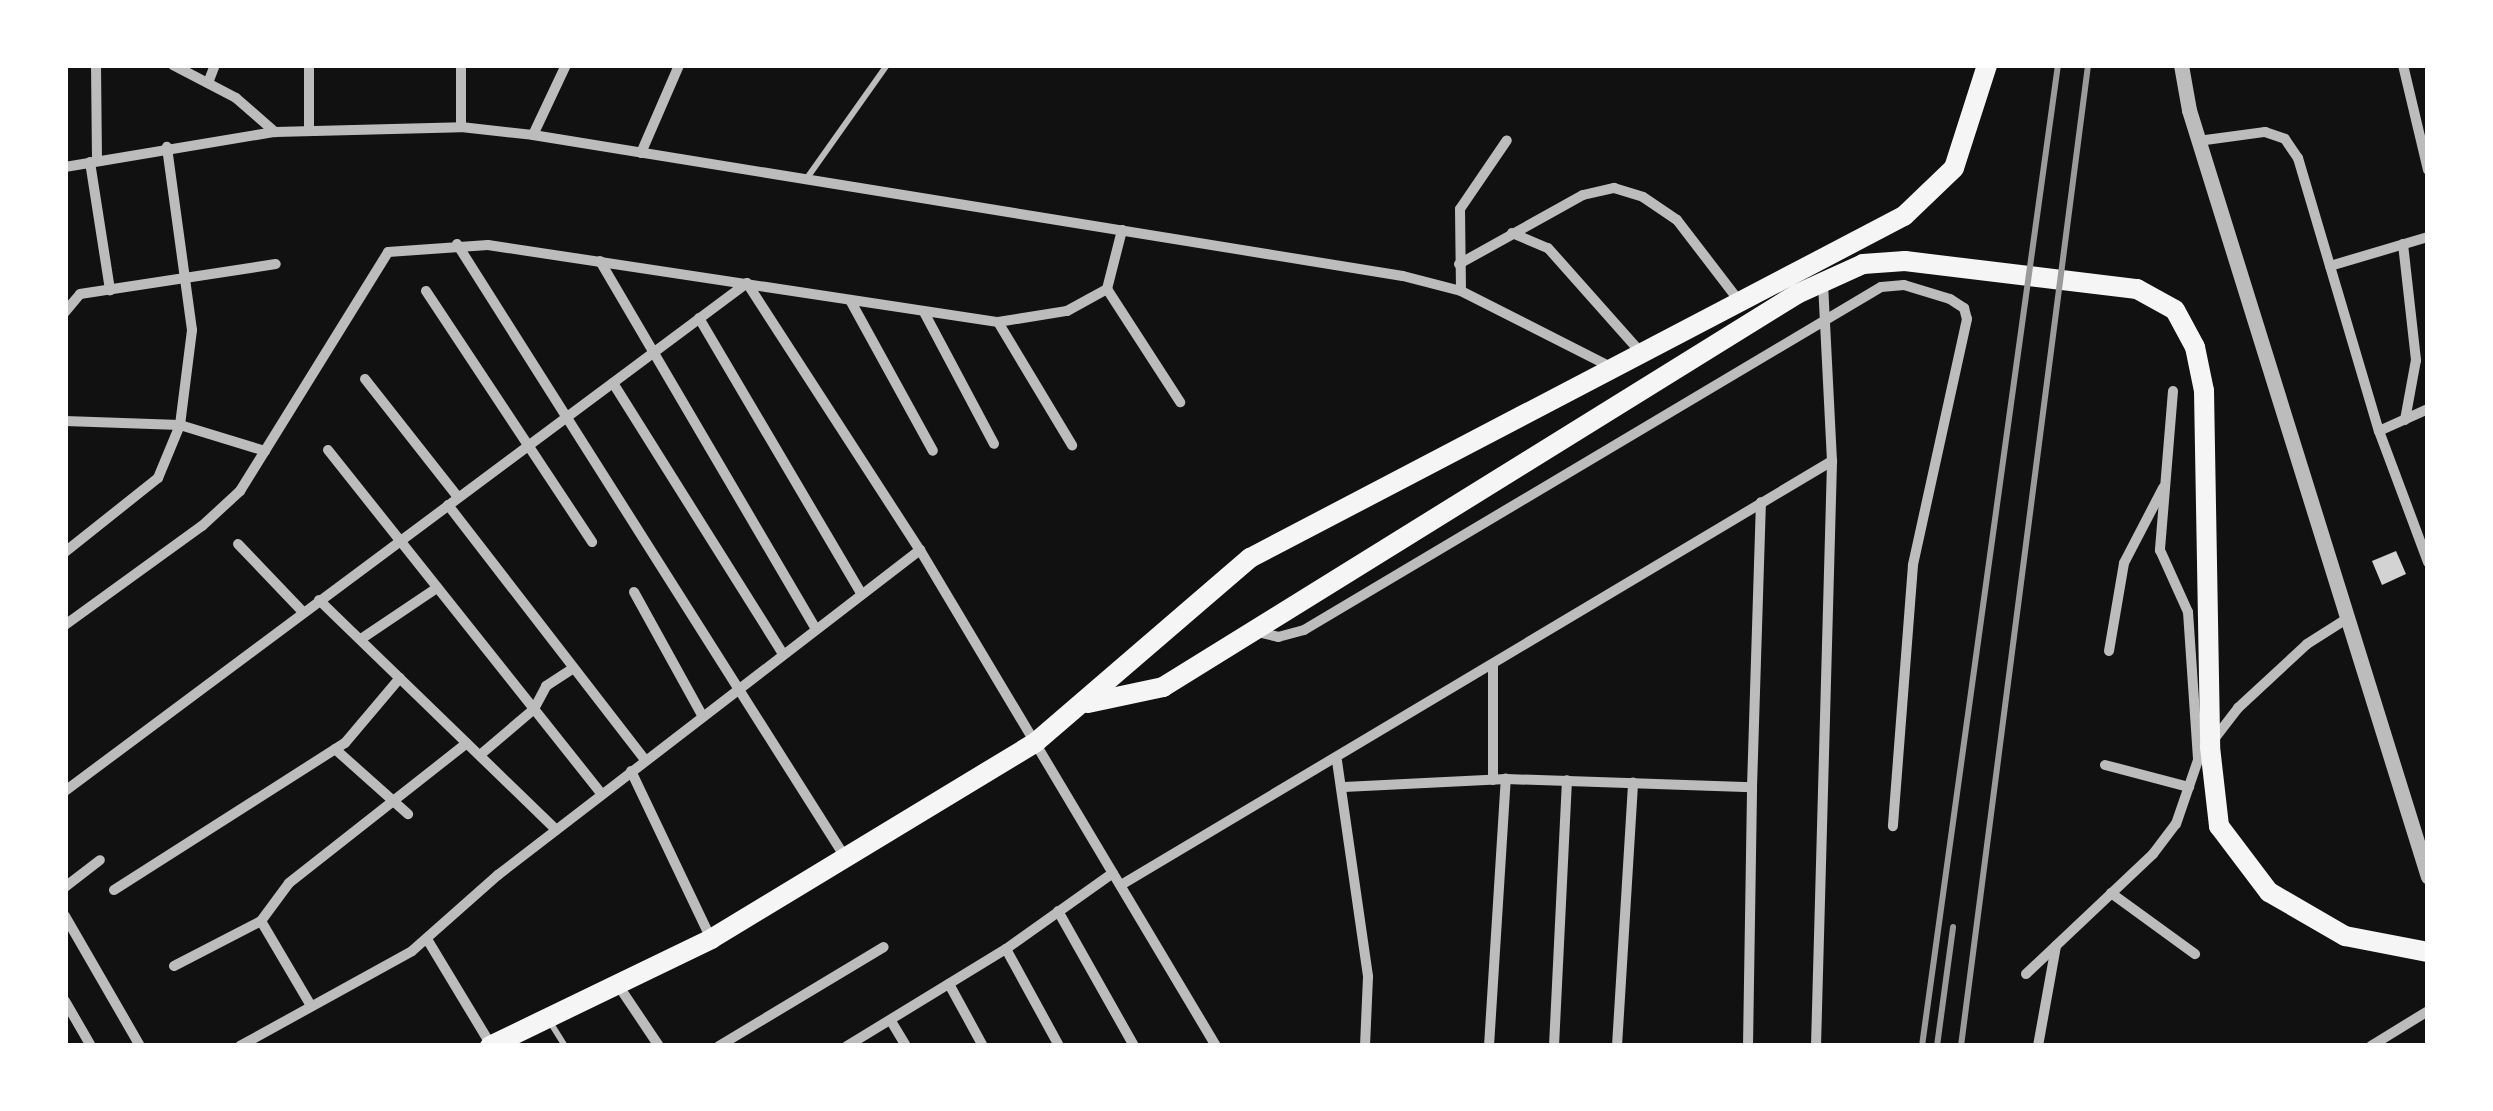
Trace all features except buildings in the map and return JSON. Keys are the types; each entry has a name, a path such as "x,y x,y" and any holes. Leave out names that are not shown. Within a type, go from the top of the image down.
{"main road":[{"path":"490,1046 711,939 1036,742 1088,703 1250,558 1618,370 1822,256 1904,216 1932,195 1970,131 1987,65"},
{"path":"1088,703 1162,686 1797,294 1863,264 1904,261 2137,289 2175,310 2195,347 2204,391 2212,792 2219,826 2269,892 2345,936 2428,952"}],"street":[{"path":"96,65 93,162 110,290"},
{"path":"173,65 208,83 275,132"},
{"path":"208,83 215,65"},
{"path":"309,131 310,65"},
{"path":"461,65 461,127"},
{"path":"533,135 566,65"},
{"path":"641,152 679,65"},
{"path":"2182,65 2198,141 2427,873"},
{"path":"2403,65 2428,170"},
{"path":"65,167 275,132 461,127 533,135 1122,230 1461,291 1618,370"},
{"path":"2198,141 2265,132 2285,138 2298,158 2379,432 2428,562"},
{"path":"1461,291 1460,209 1507,140"},
{"path":"65,552 158,478 180,425 192,358 187,278 167,147"},
{"path":"1459,264 1582,195 1614,188 1644,197 1677,220 1740,302"},
{"path":"65,625 202,526 240,491 388,252 457,244 600,261 926,314 998,322 1067,311 1107,289 1122,230"},
{"path":"1512,233 1548,248 1643,356"},
{"path":"2330,266 2428,237"},
{"path":"457,244 845,857"},
{"path":"2403,244 2416,360 2404,420"},
{"path":"1816,1046 1832,461 1822,256"},
{"path":"600,261 650,354 815,626"},
{"path":"65,312 80,294 276,264"},
{"path":"65,791 747,283"},
{"path":"747,283 920,550 1216,1046"},
{"path":"1251,631 1278,637 1304,630 1825,318 1881,287 1904,285 1950,299 1964,308 1966,319 1913,565 1893,826"},
{"path":"1107,289 1180,402"},
{"path":"426,291 592,542"},
{"path":"850,300 933,452"},
{"path":"926,314 994,444"},
{"path":"699,318 861,593"},
{"path":"998,322 1072,445"},
{"path":"365,379 645,760"},
{"path":"612,382 782,652"},
{"path":"2026,974 2111,894 2176,824 2198,760 2188,612 2160,550 2173,391"},
{"path":"2379,432 2428,409"},
{"path":"65,421 180,425 265,450"},
{"path":"328,450 602,794"},
{"path":"1121,884 1336,761 1832,461"},
{"path":"2108,651 2124,564 2164,486"},
{"path":"1748,1046 1761,502"},
{"path":"238,544 303,612"},
{"path":"240,1046 427,938 556,830 815,626 920,550"},
{"path":"361,639 437,588"},
{"path":"634,592 702,715"},
{"path":"319,600 556,830"},
{"path":"2198,760 2268,677 2348,618"},
{"path":"1493,780 1494,666"},
{"path":"480,756 534,709 546,686 574,668"},
{"path":"114,890 335,749 400,678"},
{"path":"174,966 261,921 290,883 467,743"},
{"path":"335,749 408,814"},
{"path":"1336,761 1344,787 1368,977 1365,1046"},
{"path":"2104,765 2190,786"},
{"path":"631,771 711,939"},
{"path":"1344,787 1506,779 1752,788"},
{"path":"1489,1046 1506,779"},
{"path":"1554,1046 1567,780"},
{"path":"1617,1046 1633,782"},
{"path":"65,887 100,860"},
{"path":"848,1046 1006,948 1113,873"},
{"path":"2111,894 2195,954"},
{"path":"1058,910 1134,1046"},
{"path":"65,916 140,1046"},
{"path":"261,921 311,1006"},
{"path":"427,938 490,1046"},
{"path":"2038,1046 2056,946"},
{"path":"719,1046 884,947"},
{"path":"1006,948 1059,1046"},
{"path":"616,982 659,1046"},
{"path":"949,984 983,1046"},
{"path":"65,1001 91,1046"},
{"path":"2371,1046 2428,1012"},
{"path":"890,1020 906,1046"}],"lane":[{"path":"806,179 887,65"},
{"path":"547,1016 565,1046"}],"railway":[{"path":"1922,1046 2058,65"},
{"path":"1961,1046 2088,65"},
{"path":"1937,1046 1953,927"}]}
